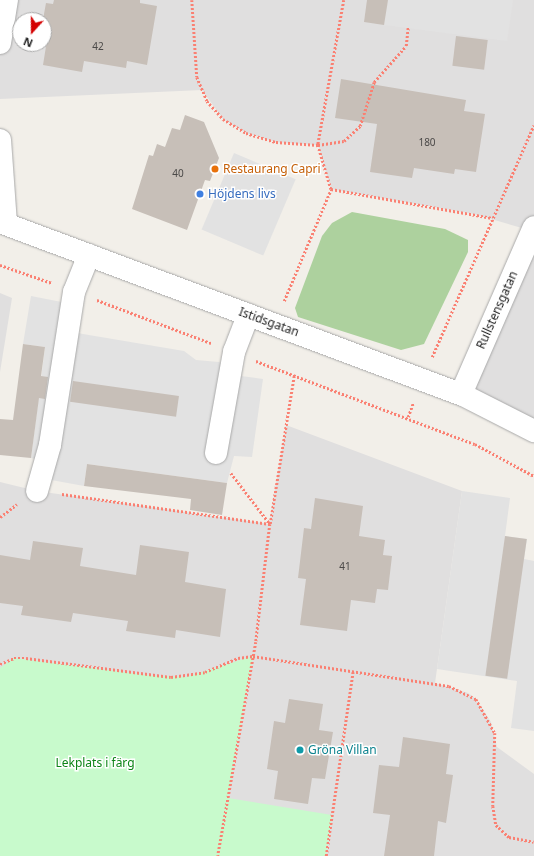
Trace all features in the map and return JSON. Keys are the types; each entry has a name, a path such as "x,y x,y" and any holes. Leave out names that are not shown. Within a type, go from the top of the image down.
{"street":[{"path":"0,42 7,0"},
{"path":"0,140 3,223"},
{"name":"Istidsgatan","path":"3,223 461,394 534,431"},
{"name":"Rullstensgatan","path":"461,394 534,226"},
{"path":"37,491 50,445 74,292 89,255"},
{"path":"216,453 234,352 248,315"}],"path":[{"path":"192,0 197,78 214,110 233,127 256,137 318,145 344,141 360,126 374,82 406,46 408,27"},
{"path":"274,324 332,189 318,145 344,0"},
{"path":"408,417 422,380 534,125"},
{"path":"332,189 492,218"},
{"path":"0,265 234,352 294,376 408,417 476,444 534,476"},
{"path":"218,856 252,656 270,524 294,376"},
{"path":"216,453 270,524"},
{"path":"0,517 37,491 270,524"},
{"path":"0,664 14,658 26,658 171,677 205,672 238,658 252,656 449,686 476,699 491,722 496,740 493,806 496,825 509,837 534,842"},
{"path":"326,856 353,672"}],"shaded area":[{"path":"0,0 534,0 534,431 461,394 532,231 474,214 331,189 318,145 276,142 246,133 223,119 202,90 0,99"},
{"path":"388,0 513,0 507,41 384,25"},
{"path":"234,153 296,179 263,256 202,229"},
{"path":"0,293 12,298 0,372"},
{"path":"31,296 82,306 77,333 184,351 196,360 219,362 241,376 263,379 252,457 234,456 227,483 87,464 84,486 35,477 36,459 31,458 45,347 23,344"},
{"path":"286,425 462,491 435,683 468,693 476,699 491,722 497,747 534,774 534,856 0,856 0,482 37,491 269,524"},
{"path":"462,491 510,498 505,536 527,539 524,559 534,561 534,731 511,728 517,681 437,669"}],"green space":[{"path":"352,212 445,229 468,240 468,252 424,344 401,350 298,317 295,308 322,236 332,223"},
{"name":"Lekplats i färg","path":"253,656 228,798 332,815 326,856 0,856 0,668 14,658 155,676 186,677"}],"building":[{"path":"54,0 140,0 140,3 157,6 147,65 127,61 126,68 84,61 82,72 43,65 45,52 52,52 52,12 44,12 46,3 53,4"},
{"path":"367,0 388,0 384,25 364,22"},
{"path":"456,36 488,40 484,70 452,66"},
{"path":"341,79 466,100 464,111 485,114 476,172 455,169 454,174 414,168 412,178 370,172 377,124 335,118"},
{"path":"185,115 204,122 219,158 210,181 205,180 187,230 132,209 149,155 153,156 157,144 165,147 172,128 180,130"},
{"path":"23,344 45,347 41,376 48,377 45,399 39,398 31,458 0,455 0,419 13,420"},
{"path":"73,381 179,396 176,417 70,402"},
{"path":"87,464 227,483 222,515 190,510 191,499 84,486"},
{"path":"315,498 363,506 359,536 385,540 383,555 392,556 388,590 377,589 375,603 351,600 347,631 300,625 306,579 298,578 304,528 311,529"},
{"path":"505,536 527,539 507,679 485,676"},
{"path":"33,541 83,548 80,566 136,575 140,545 189,552 185,582 226,589 220,637 176,630 175,638 126,631 128,621 73,613 71,622 21,615 23,606 0,603 0,555 30,560"},
{"name":"Gröna Villan","path":"289,699 323,704 319,730 333,732 325,779 312,778 308,804 274,799 278,771 267,769 274,721 285,723"},
{"path":"403,737 450,744 446,774 453,775 446,823 438,821 434,856 384,856 390,815 373,813 379,765 399,767"}],"place":[{"name":"Restaurang Capri","path":"215,169"},
{"name":"Höjdens livs","path":"200,194"},
{"name":"Gröna Villan","path":"300,750"}]}
